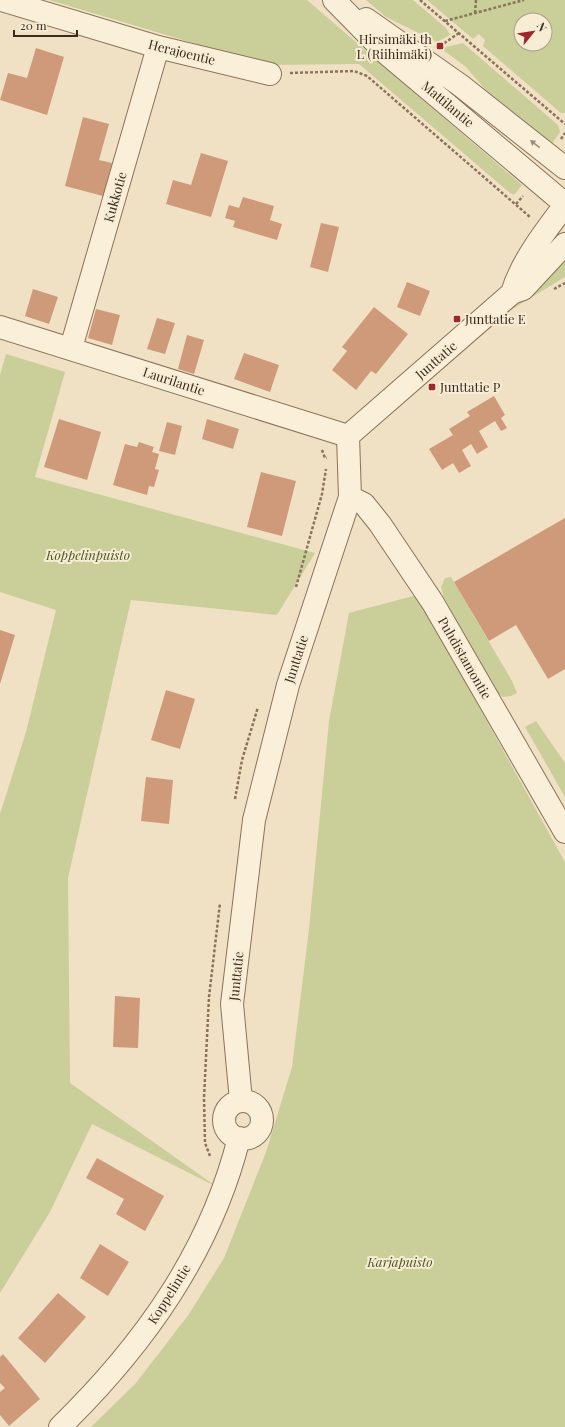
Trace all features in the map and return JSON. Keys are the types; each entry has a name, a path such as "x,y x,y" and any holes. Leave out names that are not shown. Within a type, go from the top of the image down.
{"street":[{"name":"Herajoentie","path":"2,0 158,47 270,74"},
{"name":"Mattilantie","path":"335,0 398,40 460,85 565,168"},
{"name":"Mattilantie","path":"335,0 387,54 565,204"},
{"name":"Kukkotie","path":"71,348 158,47"},
{"name":"Junttatie","path":"512,292 515,281 546,230 565,204"},
{"name":"Junttatie","path":"239,1138 233,1136 226,1128 224,1116 230,1106 241,1101 232,1004 254,820 288,685 350,496 348,436 512,292 523,289 565,244"},
{"name":"Laurilantie","path":"0,327 348,436"},
{"name":"Puhdistamontie","path":"350,496 364,504 380,524 434,603 565,832"},
{"name":"Koppelintie","path":"60,1427 104,1383 153,1322 175,1288 212,1216 229,1175 239,1138"}],"path":[{"path":"420,0 565,124"},
{"path":"474,14 476,0"},
{"path":"444,21 524,0"},
{"path":"440,46 460,33"},
{"path":"270,74 354,71 367,76 546,230"}],"green space":[{"path":"49,0 307,0 522,185 514,195 510,193 359,64 267,65"},
{"path":"366,0 413,0 446,28 450,35 437,42 386,17"},
{"path":"427,0 565,0 565,113 561,113 483,46 485,40 479,34 473,39"},
{"path":"463,43 558,125 560,132 552,144 501,108 466,67 443,50 446,47"},
{"path":"565,254 565,277 509,311"},
{"name":"Koppelinpuisto","path":"6,354 65,372 35,477 315,553 277,615 131,600 68,878 70,1083 217,1187 92,1124 50,1212 0,1293 0,814 26,732 56,610 0,592 0,375"},
{"path":"451,577 512,681 517,693 511,696 503,697 495,691 444,597 441,587 445,578"},
{"name":"Karjapuisto","path":"417,595 565,862 565,1427 91,1427 136,1383 189,1314 224,1258 266,1152 292,1067 309,929 329,721 349,613"},
{"path":"536,721 565,763 565,797 525,727"}],"building":[{"path":"36,48 64,57 47,115 0,100 8,73 27,78"},
{"path":"83,117 109,124 99,160 112,163 103,196 65,186"},
{"path":"201,153 228,161 211,217 166,204 173,180 191,185"},
{"path":"243,197 274,206 270,220 282,224 277,240 233,227 235,221 225,218 229,205 239,208"},
{"path":"321,223 339,227 328,272 310,267"},
{"path":"407,282 430,291 420,316 397,307"},
{"path":"33,289 58,297 49,324 25,316"},
{"path":"374,307 408,334 376,374 371,371 356,390 332,370 347,351 342,347"},
{"path":"96,309 120,315 112,345 88,338"},
{"path":"157,318 175,323 165,354 147,349"},
{"path":"187,335 204,340 194,374 178,369"},
{"path":"244,353 279,365 270,392 234,379"},
{"path":"494,396 505,415 501,418 507,428 501,431 495,421 479,431 488,447 477,454 471,444 462,450 471,466 459,473 453,463 442,470 429,449 453,435 449,429 470,416 467,412"},
{"path":"59,419 101,432 87,480 44,467"},
{"path":"207,419 239,429 233,449 202,439"},
{"path":"167,422 182,426 175,455 159,451"},
{"path":"139,442 154,447 152,452 159,454 155,469 159,470 154,487 149,486 147,495 113,485 125,444 137,447"},
{"path":"261,472 296,481 282,536 247,527"},
{"path":"565,518 565,669 548,679 516,625 489,641 454,582"},
{"path":"0,630 15,635 0,684"},
{"path":"166,690 195,699 180,749 151,740"},
{"path":"146,777 173,780 169,824 141,821"},
{"path":"115,996 140,998 138,1048 113,1047"},
{"path":"97,1158 164,1196 145,1231 116,1214 124,1199 86,1178"},
{"path":"100,1244 129,1262 108,1296 80,1278"},
{"path":"58,1293 86,1317 45,1363 18,1338"},
{"path":"3,1354 40,1399 9,1426 0,1415 0,1392 5,1388 0,1383 0,1357"}],"place":[{"name":"Hirsimäki th L (Riihimäki)","path":"440,46"},
{"name":"Junttatie E","path":"457,319"},
{"name":"Junttatie P","path":"432,387"}]}
